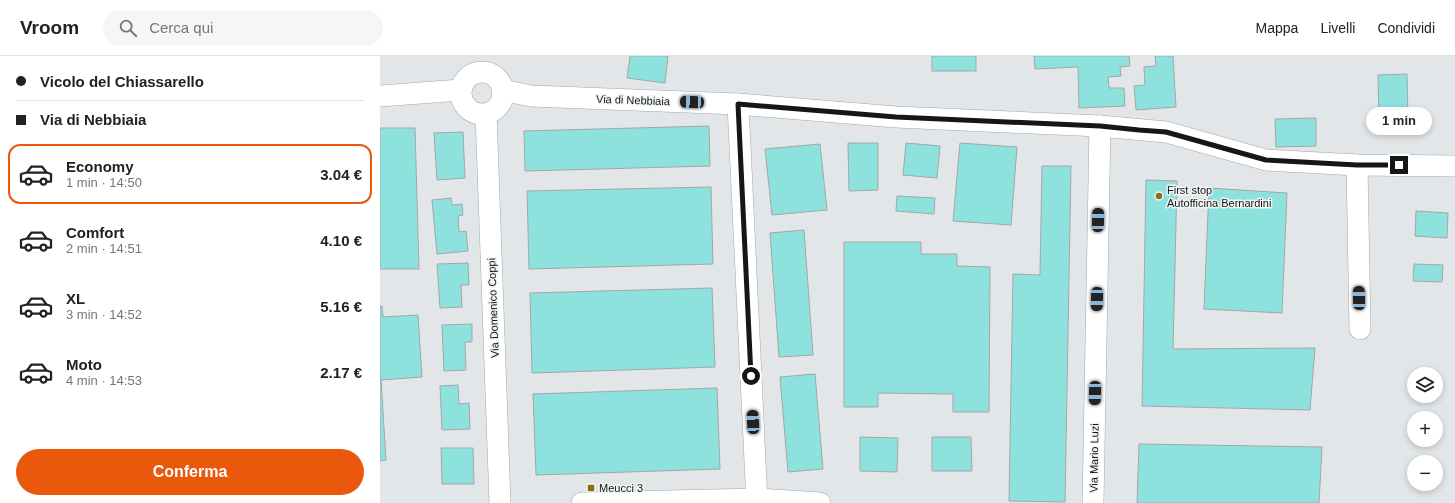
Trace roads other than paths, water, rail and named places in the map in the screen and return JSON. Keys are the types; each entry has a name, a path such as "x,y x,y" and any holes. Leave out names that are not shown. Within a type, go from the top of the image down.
{"street":[{"path":"476,64 483,72 496,78 500,83 502,90 502,96 497,108 486,114 479,114 468,108 463,103 461,97 461,90 466,79 476,64"},
{"path":"380,96 461,90"},
{"name":"Via di Nebbiaia","path":"502,90 531,96 738,104 896,117 1100,126 1166,132 1266,160 1357,165 1455,166"},
{"path":"738,104 757,501"},
{"name":"Via Domenico Coppi","path":"486,114 500,503"},
{"name":"Via Mario Luzi","path":"1093,503 1100,126"},
{"path":"1357,165 1360,329"},
{"path":"582,503 757,501 820,503"}],"place":[{"name":"First stop Autofficina Bernardini","path":"1159,196"},
{"name":"Meucci 3","path":"591,488"}]}
